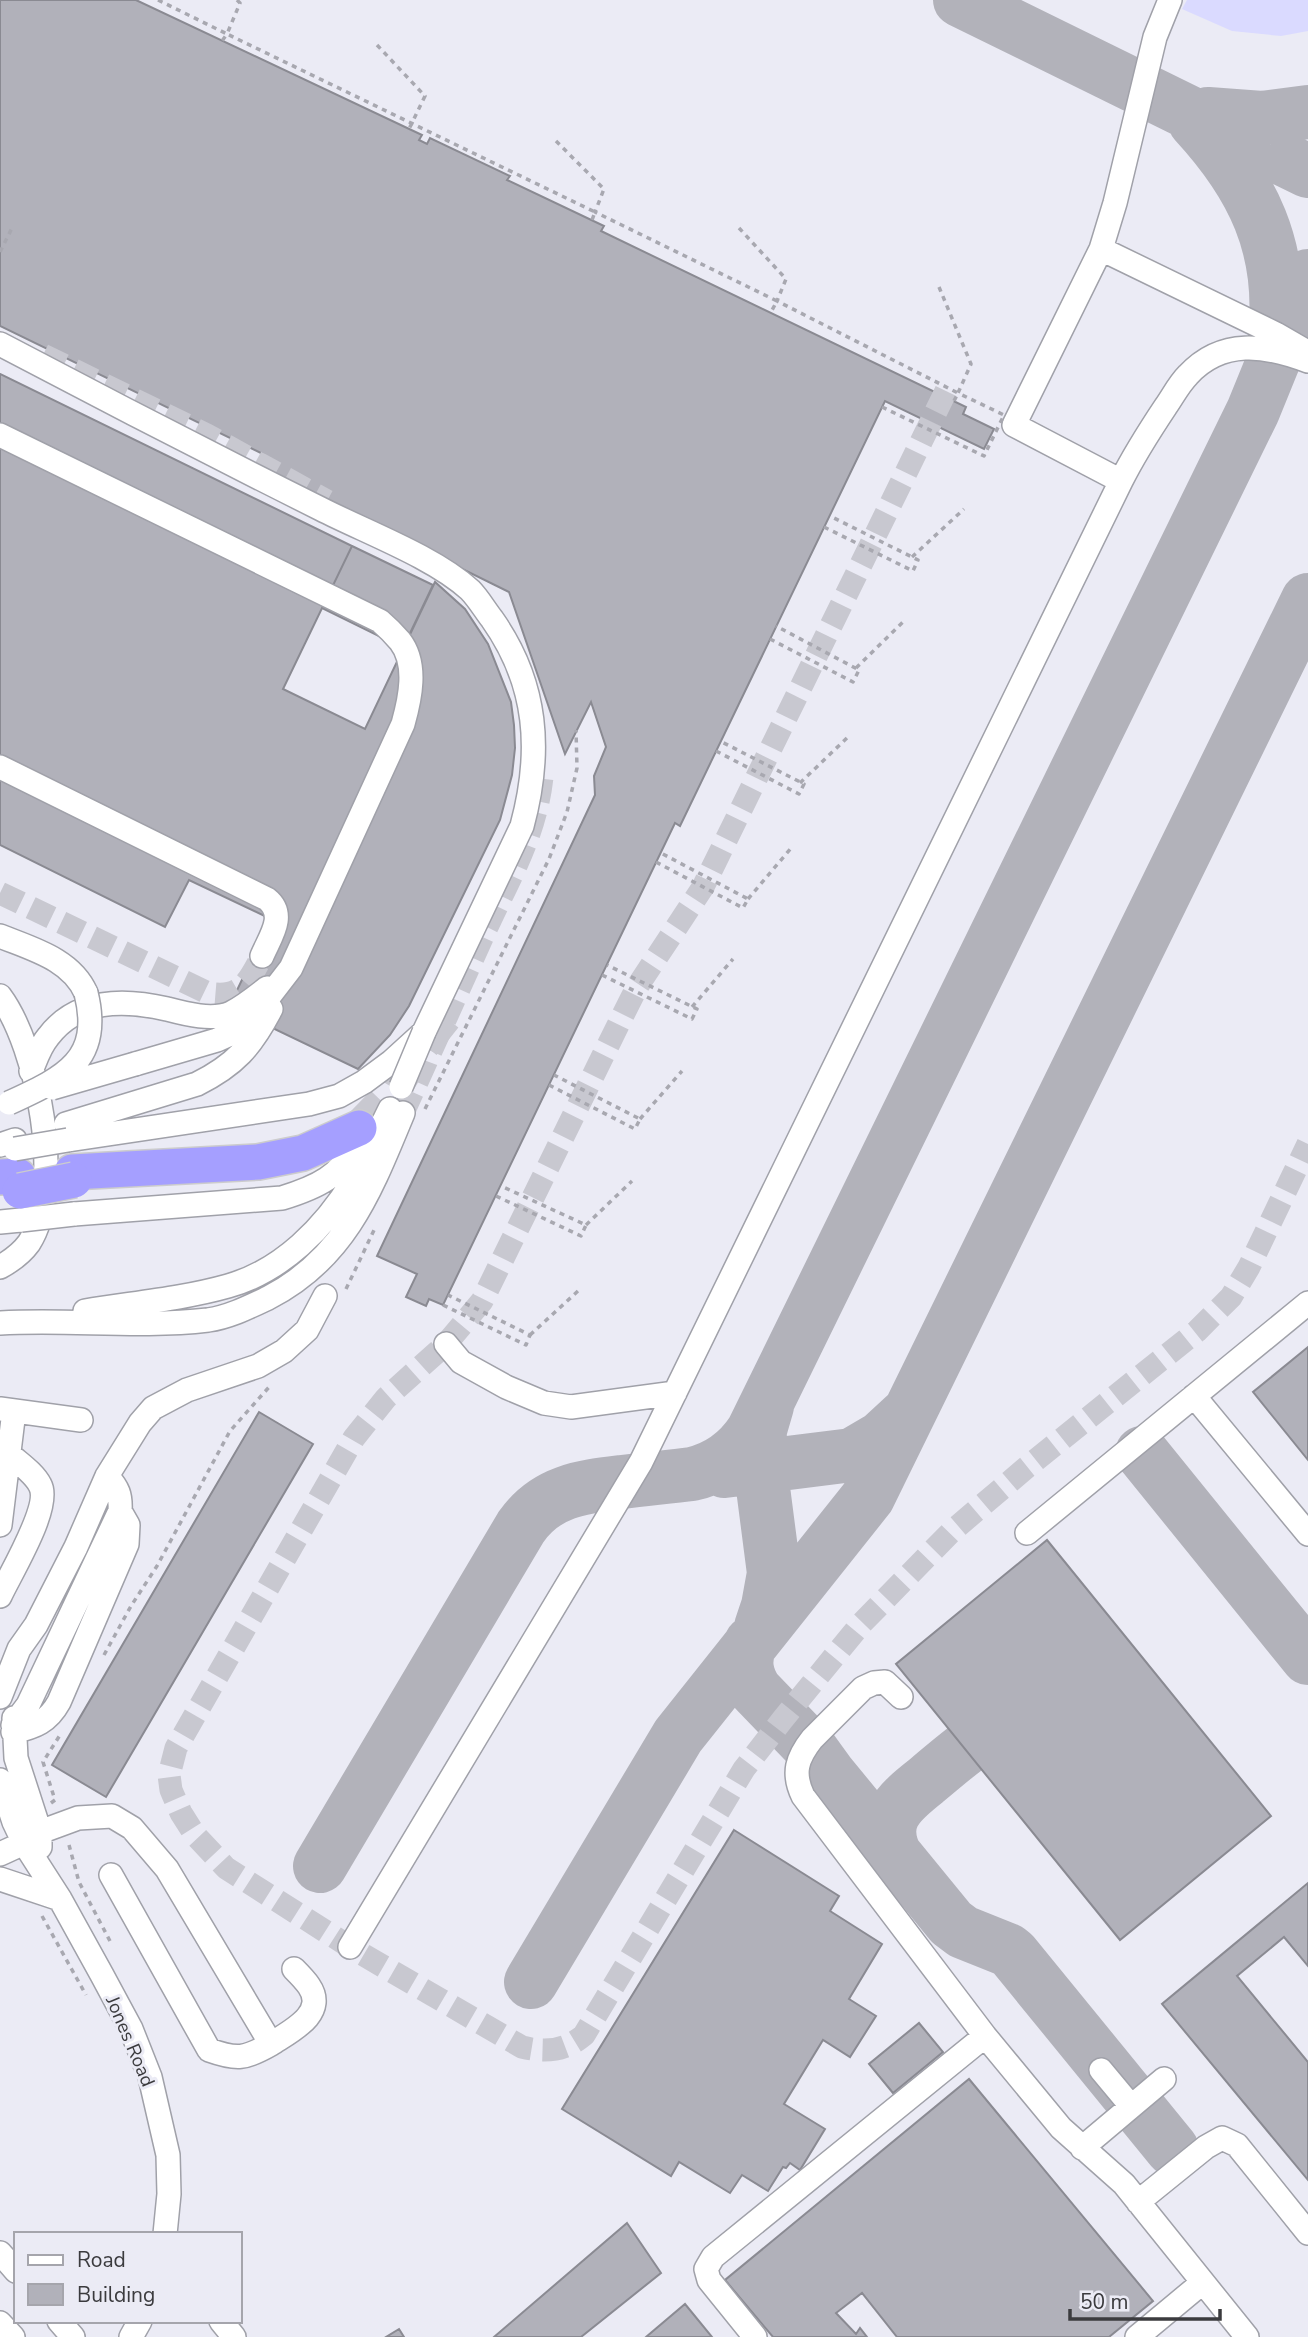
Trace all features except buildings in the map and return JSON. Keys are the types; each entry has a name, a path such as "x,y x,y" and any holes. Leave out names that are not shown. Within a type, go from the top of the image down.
{"highway":[{"path":"9,1177 71,1166 124,1171 258,1162 322,1147 359,1128"}],"street":[{"path":"1123,478 1014,425 1101,249 1115,203 1155,37 1170,0"},
{"path":"1101,249 1283,337 1308,353"},
{"path":"0,344 438,566 471,591 504,636 531,700 534,738 530,795 522,826 424,1032 401,1087 354,1180 311,1234 295,1251 280,1261 232,1285 205,1292 6,1322"},
{"path":"350,1947 636,1472 1123,478 1187,376 1203,362 1231,348 1242,347 1283,352 1308,361"},
{"path":"0,435 380,621 402,643 410,667 411,695 404,724 257,1037 232,1064 71,1166"},
{"path":"0,767 267,899 276,909 278,916 262,956"},
{"path":"0,936 46,955 75,975 86,993 91,1034 78,1060 56,1080 5,1105"},
{"path":"5,1105 70,1082 217,1040 239,1030 251,1020 294,961"},
{"path":"31,1070 47,1038 58,1026 79,1012 115,1002 198,1016 230,1013 263,991 294,961"},
{"path":"0,996 13,1019 31,1070 45,1146 46,1192 30,1241 15,1259 0,1267"},
{"path":"9,1177 71,1166 178,1124 309,1104 339,1096 391,1062 424,1032"},
{"path":"71,1166 191,1205 282,1198 318,1185 343,1168 401,1087"},
{"path":"6,1322 211,1320 249,1308 288,1288 326,1257 337,1244 365,1200 403,1113"},
{"path":"32,1838 18,1770 13,1728 17,1691 36,1625 76,1547 107,1476 140,1423 153,1408 187,1390 258,1366 284,1351 307,1330 325,1296"},
{"path":"1027,1533 1308,1303"},
{"path":"446,1344 461,1362 506,1387 544,1403 571,1407 675,1393"},
{"path":"1194,1396 1308,1534"},
{"path":"0,1525 9,1454 7,1410 81,1420"},
{"path":"0,1596 35,1523 43,1498 40,1483 9,1454"},
{"path":"13,1728 29,1705 120,1511 121,1497 117,1487 107,1476"},
{"path":"0,1697 7,1659 36,1625"},
{"path":"901,1697 885,1682 863,1688 804,1749 796,1766 797,1781 803,1796 985,2036 1061,2128 1124,2184 1247,2337"},
{"path":"0,1780 14,1822 32,1838"},
{"path":"0,1854 78,1818 112,1816 132,1828 167,1869 271,2044"},
{"name":"Jones Road","path":"32,1838 39,1864 131,2029 150,2077 168,2155 169,2194 165,2232"},
{"path":"111,1875 209,2050 231,2058 249,2056 306,2021 314,2004 311,1987 294,1969"},
{"path":"0,1879 60,1899"},
{"path":"755,2337 709,2280 706,2269 713,2257 985,2036"},
{"path":"1101,2070 1132,2106"},
{"path":"1082,2148 1164,2079"},
{"path":"1138,2202 1206,2147 1222,2138 1237,2145 1308,2233"},
{"path":"0,2253 14,2269"},
{"path":"1137,2337 1202,2283"},
{"path":"0,2323 13,2337"},
{"path":"61,2323 73,2337"},
{"path":"223,2323 234,2337"}],"path":[{"path":"158,0 413,122 1003,415 984,456 883,407"},
{"path":"222,41 228,34 240,3 237,0"},
{"path":"377,45 425,96 409,129"},
{"path":"556,141 604,189 592,220"},
{"path":"0,252 12,228"},
{"path":"739,228 786,279 771,312"},
{"path":"939,287 971,363 954,401"},
{"path":"912,557 964,509"},
{"path":"824,527 913,572 919,560 830,516"},
{"path":"856,668 904,621"},
{"path":"770,639 853,682 859,670 776,626"},
{"path":"800,783 850,735"},
{"path":"716,751 799,794 804,784 720,741"},
{"path":"656,862 743,908 793,847"},
{"path":"661,853 748,899"},
{"path":"692,1007 733,959"},
{"path":"602,975 692,1020 697,1009 607,965"},
{"path":"549,1085 635,1129 640,1119 682,1071"},
{"path":"554,1075 640,1119"},
{"path":"496,1196 581,1236 586,1225 632,1181"},
{"path":"501,1186 586,1225"},
{"path":"443,1305 526,1345 530,1335 578,1292"},
{"path":"448,1295 530,1335"},
{"path":"40,1913 93,2004"}],"shaded area":[{"path":"1187,0 1308,0 1308,31 1281,36 1232,31 1182,9"}],"taxiway":[{"path":"960,0 1308,171"},
{"path":"1208,114 1262,118 1308,112"},
{"path":"1195,122 1233,170 1260,220 1269,246 1274,274 1277,303 1275,335"},
{"path":"320,1866 521,1527 531,1515 553,1498 579,1489 701,1471 719,1464 734,1453 753,1431 1253,411 1308,276"},
{"path":"531,1982 678,1736 868,1497 1308,600"},
{"path":"761,1627 774,1573 759,1457 760,1430 767,1406"},
{"path":"724,1471 852,1455 881,1438 907,1414"},
{"path":"1142,1453 1308,1658"},
{"path":"751,1643 747,1668 756,1691 808,1745 951,1923 963,1932 1013,1954 1172,2149"},
{"path":"897,1859 889,1834 890,1823 899,1805 965,1749"}],"tunnel":[{"path":"43,355 207,435 327,501"},
{"path":"946,391 703,887 637,987 482,1301 446,1344 386,1398 354,1438 176,1748 169,1775 171,1790 181,1813 195,1835 226,1868 350,1947 522,2047 555,2049 577,2040 584,2035 744,1769 783,1719 860,1625 951,1532 1027,1467 1197,1331 1231,1297 1249,1267 1308,1144"},
{"path":"403,1113 521,855 534,817 542,777"},
{"path":"0,893 208,993 228,993 242,987 262,956"},
{"path":"359,1128 388,1098 415,1054 450,1010"}]}
